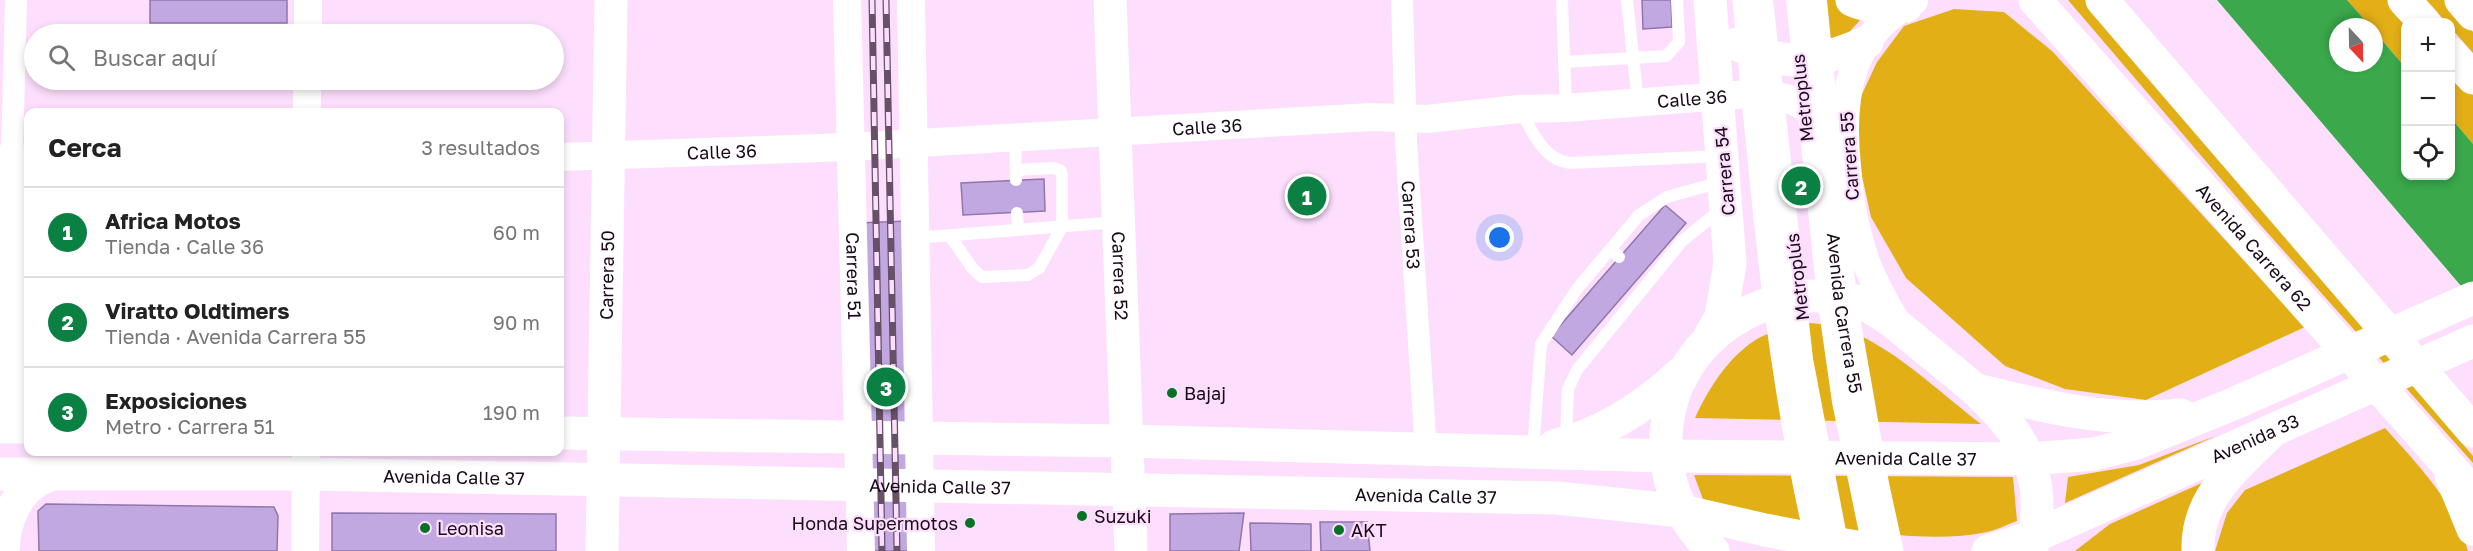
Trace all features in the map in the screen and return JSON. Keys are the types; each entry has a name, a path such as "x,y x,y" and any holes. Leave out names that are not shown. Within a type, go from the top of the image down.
{"main road":[{"name":"Carrera 50","path":"602,551 611,0"},
{"name":"Carrera 52","path":"1110,0 1131,551"},
{"path":"1749,0 1770,228 1781,310 1810,490 1824,551"},
{"name":"Avenida Carrera 55","path":"1810,0 1835,258 1873,487 1887,551"},
{"path":"1852,0 1860,4 1878,6 1911,3"},
{"path":"2102,0 2473,431"},
{"path":"2404,0 2420,18"},
{"path":"2461,0 2473,14"},
{"name":"Avenida Carrera 62","path":"2034,1 2473,493"},
{"path":"1712,14 1758,55 1804,61 1842,54 1867,42"},
{"name":"Carrera 54","path":"1709,338 1721,317 1729,278 1725,181 1712,14"},
{"path":"2455,58 2473,78"},
{"path":"1713,551 1682,511 1673,495 1666,456 1666,432 1671,401 1688,367 1709,338 1731,321 1757,307 1803,296 1828,296 1864,304 1901,330 1977,390 2010,424 2029,459 2037,509 2033,543 1988,551"},
{"path":"2029,459 2094,454 2127,446 2233,404 2473,298"},
{"name":"Avenida 33","path":"2033,543 2473,341"},
{"path":"1566,448 1648,402 1688,367"},
{"path":"1977,390 2049,408 2119,418 2170,416 2233,404"},
{"name":"Avenida Calle 37","path":"564,433 1127,441 1426,451 1533,452 1566,448 1666,456 2029,459"},
{"path":"2198,551 2200,520 2207,502 2223,480 2270,433"},
{"path":"2445,462 2473,529"},
{"name":"Avenida Calle 37","path":"0,474 47,476 306,463 603,479 1557,498 1682,511 1875,551"},
{"path":"0,490 18,480 47,476"},
{"path":"3,551 7,522 16,501 31,482 47,476"}],"street":[{"path":"14,427 16,0"},
{"path":"308,0 308,24"},
{"name":"Carrera 51","path":"847,0 861,551"},
{"path":"911,0 921,551"},
{"name":"Carrera 53","path":"1402,0 1405,119 1426,451"},
{"name":"Carrera 55","path":"1901,330 1881,296 1860,241 1850,201 1844,135 1847,89 1855,64 1867,42 1885,22 1911,3"},
{"path":"307,108 308,90"},
{"name":"Calle 36","path":"564,157 913,144 1372,117 1427,119 1519,109 1566,108 1762,93 1786,98 1808,108 1844,135"},
{"path":"305,551 306,463"}],"lane":[{"path":"1562,0 1566,108"},
{"path":"1627,0 1638,103"},
{"path":"1564,62 1666,56 1679,42 1677,0"},
{"name":"Metroplús","path":"1767,0 1807,359 1844,551"},
{"name":"Metroplus","path":"1792,0 1823,297 1839,402 1869,551"},
{"path":"1519,109 1546,153 1558,162 1725,181"},
{"path":"950,236 972,269 986,279 1034,273 1062,227 1061,171 1054,168 1016,175 1015,138"},
{"path":"1533,452 1541,344 1615,253 1639,215 1667,197 1725,181"},
{"path":"1566,448 1568,389 1577,370 1609,321 1643,281 1682,241 1725,181"},
{"path":"1017,213 1018,230"},
{"path":"915,238 1119,222"}],"shaded area":[{"path":"1827,0 1835,0 1862,18 1832,51"},
{"path":"2068,0 2085,0 2473,456 2473,463 2257,221"},
{"path":"2217,0 2347,0 2363,18 2329,18 2329,72 2383,72 2383,41 2401,62 2401,180 2455,180 2455,123 2473,144 2473,300"},
{"path":"2347,0 2391,0 2403,18 2401,18 2401,62 2383,41 2383,18 2363,18"},
{"path":"2426,0 2445,0 2473,32 2473,53 2455,33 2455,18 2442,18"},
{"path":"1954,9 2004,12 2052,51 2305,327 2146,400 2065,389 2005,366 1906,278 1871,217 1855,144 1856,107 1877,62 1904,26"},
{"path":"2455,74 2473,94 2473,144 2455,123"},
{"path":"1811,323 1838,327 1876,344 1895,356 1981,424 1695,418 1720,374 1747,346 1770,333"},
{"path":"2385,428 2423,470 2445,500 2462,533 2468,551 2215,551 2227,513 2245,490"},
{"path":"2218,435 2065,503 2068,477 2139,465"},
{"path":"1694,475 2013,477 2017,521 1991,531 1955,536 1884,534 1846,529 1704,502"},
{"path":"2204,482 2182,551 2075,551 2110,524"}],"building":[{"path":"150,0 287,0 287,23 150,23"},
{"path":"1642,0 1671,0 1672,27 1643,29"},
{"path":"1044,179 1045,211 963,215 961,183"},
{"path":"1665,205 1686,223 1572,355 1551,336"},
{"path":"908,221 916,551 865,551 857,223"},
{"path":"46,504 274,507 278,516 277,551 39,551 38,511"},
{"path":"332,513 556,514 556,551 332,551"},
{"path":"1244,513 1239,551 1170,551 1170,514"},
{"path":"1320,522 1367,522 1370,551 1321,551"},
{"path":"1250,523 1311,524 1311,551 1251,551"}],"railway":[{"path":"872,0 882,551"},
{"path":"886,0 897,551"}],"place":[{"name":"Viratto Oldtimers","path":"1801,186"},
{"name":"Africa Motos","path":"1307,196"},
{"name":"Exposiciones","path":"886,387"},
{"name":"Bajaj","path":"1172,393"},
{"name":"Suzuki","path":"1082,516"},
{"name":"Honda Supermotos","path":"970,523"},
{"name":"Leonisa","path":"425,528"},
{"name":"AKT","path":"1339,530"}]}
